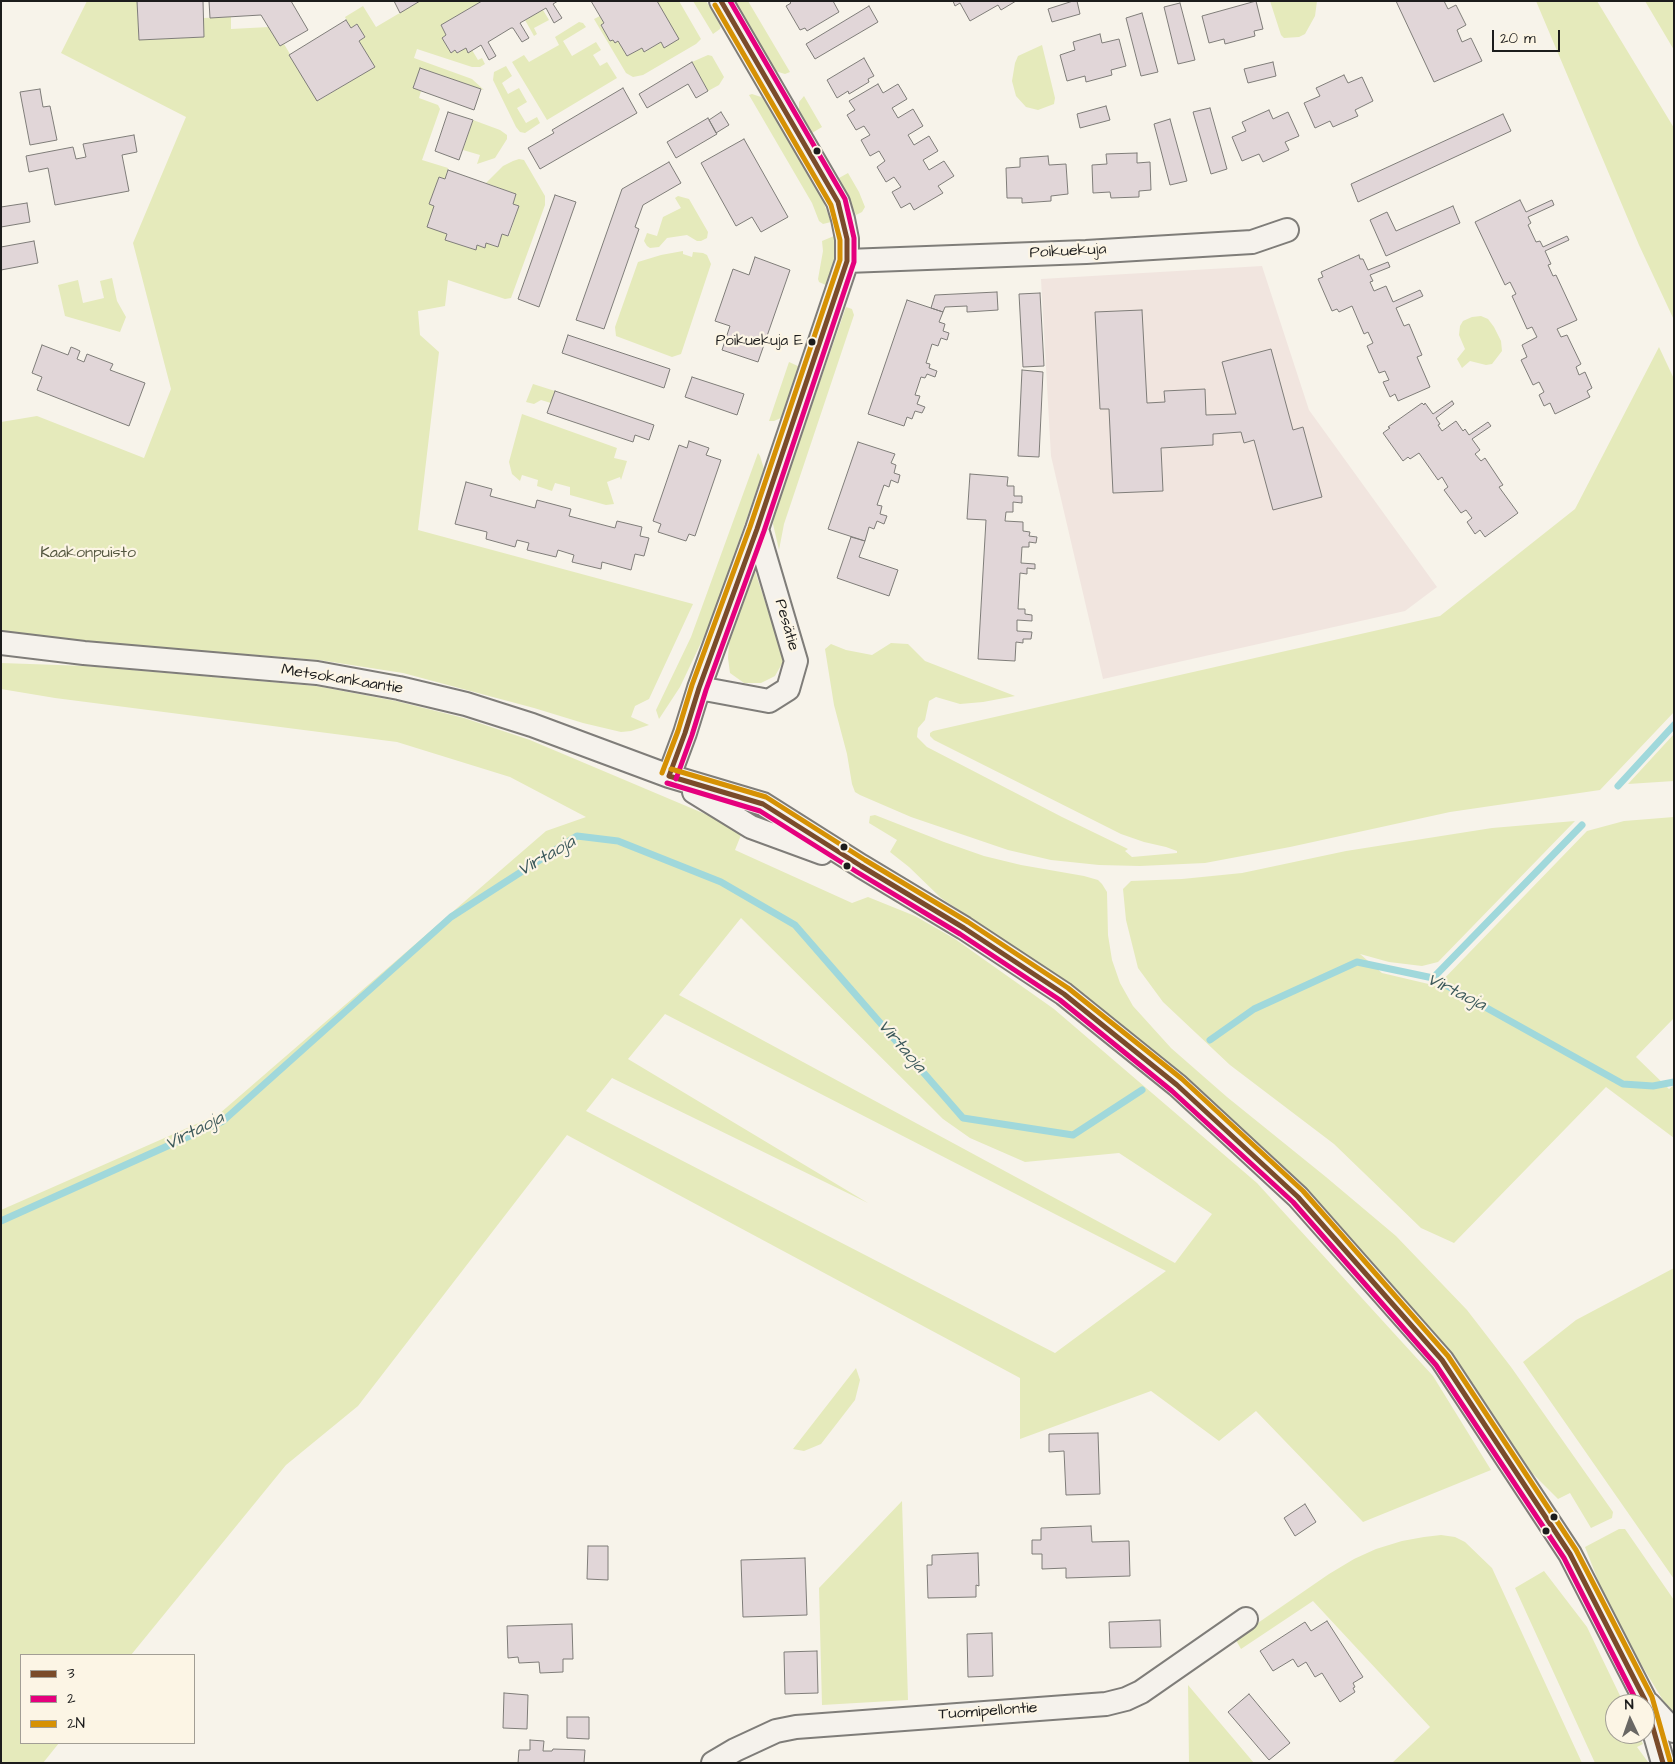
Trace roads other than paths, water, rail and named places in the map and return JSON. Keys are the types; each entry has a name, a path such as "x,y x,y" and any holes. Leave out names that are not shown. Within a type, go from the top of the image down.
{"street":[{"path":"669,776 757,529 847,261 847,238 838,202 721,1"},
{"name":"Poikuekuja","path":"847,261 1077,252 1252,242 1287,230"},
{"name":"Pesätie","path":"699,688 769,700 788,689 796,661 757,529"},
{"name":"Metsokankaantie","path":"1,643 84,653 317,674 399,688 466,704 532,725 669,776 751,827 861,866 964,928 1064,994 1178,1086 1298,1197 1442,1360 1570,1554 1642,1694"},
{"name":"Tuomipellontie","path":"713,1763 735,1750 776,1731 790,1728 1106,1704 1126,1699 1141,1692 1246,1619"},
{"name":"Metsokankaantie","path":"1655,1711 1674,1731"},
{"name":"Metsokankaantie","path":"1655,1735 1663,1763"}],"waterway":[{"path":"1618,786 1674,725"},
{"path":"1433,978 1582,825"},
{"name":"Virtaoja","path":"1,1221 223,1121 451,917 577,836 618,841 721,882 795,925 963,1118 1073,1135 1142,1090"},
{"name":"Virtaoja","path":"1210,1040 1254,1009 1357,962 1433,978 1623,1084 1653,1086 1674,1082"}],"place":[{"name":"Poikuekuja E","path":"812,342"}],"park label":[{"name":"Kaakonpuisto","path":"88,554"}]}
